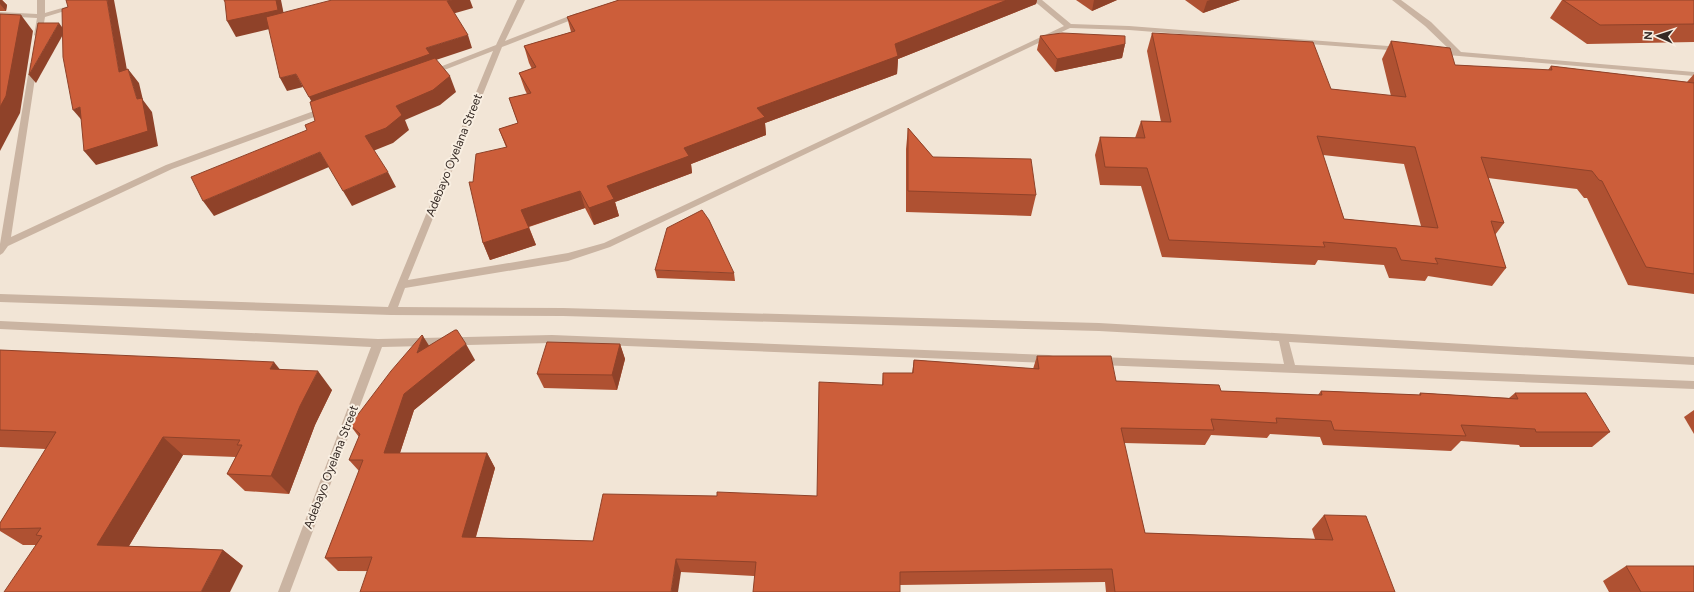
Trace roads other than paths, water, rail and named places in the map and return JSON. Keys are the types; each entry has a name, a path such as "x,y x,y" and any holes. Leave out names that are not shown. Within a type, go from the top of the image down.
{"street":[{"path":"2,248 36,51 41,16 41,0"},
{"path":"0,14 41,16 97,0"},
{"name":"Adebayo Oyelana Street","path":"391,311 498,48 521,0"},
{"path":"1038,0 1068,26"},
{"path":"1396,0 1428,24 1459,54"},
{"path":"423,75 498,48 591,11"},
{"path":"402,285 568,257 607,245 1068,26 1142,28 1412,50"},
{"path":"1427,51 1694,74"},
{"path":"2,248 113,192 169,167 333,107"},
{"path":"0,298 391,311 563,312 1082,327 1694,361"},
{"path":"0,325 378,343 552,339 1061,360"},
{"path":"1283,338 1291,369"},
{"name":"Adebayo Oyelana Street","path":"284,592 378,343"},
{"path":"1085,361 1694,385"}]}
